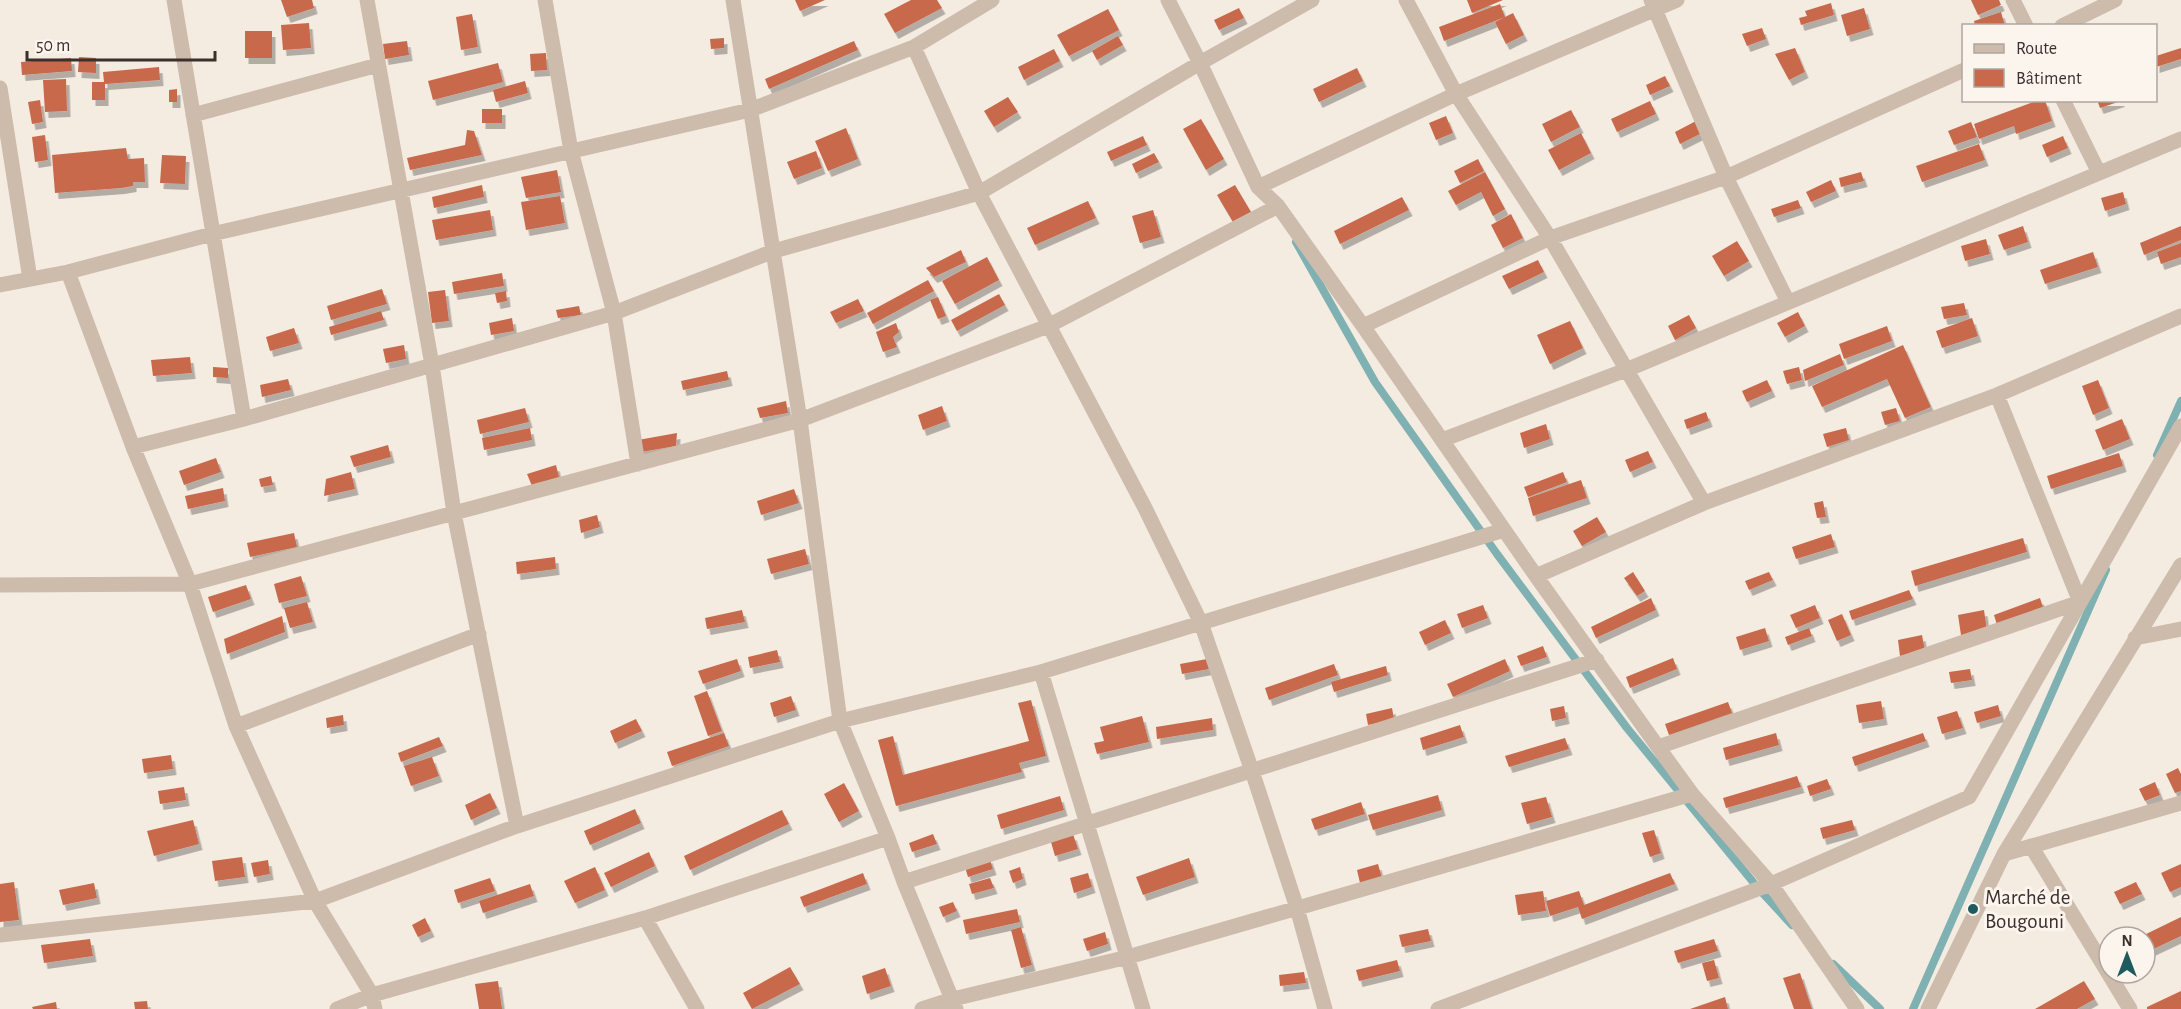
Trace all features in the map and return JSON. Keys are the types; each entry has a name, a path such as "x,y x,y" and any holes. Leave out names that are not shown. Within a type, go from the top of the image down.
{"street":[{"path":"174,0 244,419"},
{"path":"367,0 432,365 454,513 517,826"},
{"path":"545,0 571,151 614,313 638,464"},
{"path":"733,0 800,420 840,721 955,1004"},
{"path":"0,285 68,272 212,234 750,110 915,47 992,0"},
{"path":"1168,0 1258,187 1278,206 1536,576 1692,794 1770,884 1857,1009"},
{"path":"133,447 244,419 614,313 774,251 980,193 1200,63 1312,0"},
{"path":"1406,0 1456,94 1550,238 1704,503"},
{"path":"1258,187 1653,5 1677,0"},
{"path":"2013,0 2025,24"},
{"path":"2065,24 2115,0"},
{"path":"1653,5 1726,177 1788,302"},
{"path":"915,47 980,193 1145,508 1201,623 1297,908 1325,1009"},
{"path":"193,115 378,65"},
{"path":"1363,326 1550,238 1726,177 1962,71"},
{"path":"0,88 30,279"},
{"path":"2064,102 2099,173"},
{"path":"1442,440 1626,370 2181,139"},
{"path":"0,585 190,584 800,420 1048,326 1278,206"},
{"path":"68,272 133,447 190,584 236,726 315,901 373,1002"},
{"path":"1536,576 1704,503 1998,395 2181,316"},
{"path":"1998,395 2080,602"},
{"path":"1438,1009 1770,884 1970,797 2181,426"},
{"path":"0,935 315,901 517,826 840,721 1041,672 1504,530"},
{"path":"1928,1009 2004,854 2181,565"},
{"path":"1658,747 2080,602"},
{"path":"2135,638 2181,629"},
{"path":"236,726 479,634"},
{"path":"904,882 1597,660"},
{"path":"1041,672 1143,1009"},
{"path":"922,1009 955,1004 1128,957 1692,794"},
{"path":"2004,854 2181,802"},
{"path":"336,1009 373,1002 645,918 888,838"},
{"path":"2031,846 2130,1009"},
{"path":"645,918 697,1009"}],"building":[{"path":"281,0 312,0 314,8 287,17"},
{"path":"795,0 825,0 800,11"},
{"path":"911,0 937,0 942,8 895,33 884,14"},
{"path":"1467,0 1503,0 1472,13"},
{"path":"1971,0 1999,0 2001,5 1978,15"},
{"path":"1831,3 1834,15 1801,25 1799,18 1807,16 1805,11"},
{"path":"1500,4 1505,17 1444,41 1439,27"},
{"path":"1239,8 1244,18 1219,30 1214,20"},
{"path":"1864,8 1870,29 1847,36 1841,15"},
{"path":"1108,9 1119,30 1069,56 1057,35"},
{"path":"2001,12 2004,24 1975,24 1974,21"},
{"path":"1513,13 1524,35 1506,44 1495,22"},
{"path":"472,14 478,47 461,50 456,17"},
{"path":"309,23 311,48 283,50 281,25"},
{"path":"1762,28 1766,39 1747,46 1742,34"},
{"path":"245,31 272,31 272,58 245,58"},
{"path":"1118,36 1123,45 1097,60 1092,51"},
{"path":"724,38 724,48 711,49 710,39"},
{"path":"407,41 409,55 385,59 383,44"},
{"path":"854,41 858,50 769,89 765,79"},
{"path":"1795,48 1805,72 1789,80 1775,54"},
{"path":"2181,48 2181,59 2157,67 2157,56"},
{"path":"1054,49 1060,61 1024,80 1018,67"},
{"path":"546,53 547,70 531,71 530,54"},
{"path":"79,57 96,58 96,73 78,72"},
{"path":"71,58 72,71 22,75 21,62"},
{"path":"498,63 503,82 433,100 428,81"},
{"path":"159,67 160,80 105,84 105,100 92,100 92,82 104,82 103,72"},
{"path":"1357,68 1363,81 1319,102 1313,89"},
{"path":"1665,76 1670,86 1650,95 1646,85"},
{"path":"66,79 67,111 45,112 43,80"},
{"path":"525,81 528,93 496,102 493,90"},
{"path":"177,89 177,102 169,102 169,90"},
{"path":"1008,97 1018,112 994,127 984,111"},
{"path":"40,100 43,122 32,124 28,102"},
{"path":"1650,101 1656,114 1617,132 1611,119"},
{"path":"2034,102 2046,102 2052,121 2016,134 2014,126 1979,139 1974,124"},
{"path":"2098,102 2118,102 2100,108"},
{"path":"482,109 502,109 502,123 482,123"},
{"path":"1571,110 1580,127 1551,142 1542,124"},
{"path":"1446,116 1453,133 1436,140 1429,123"},
{"path":"1201,119 1224,159 1206,170 1183,129"},
{"path":"1696,121 1702,133 1680,144 1675,132"},
{"path":"1971,122 1977,137 1954,145 1948,131"},
{"path":"846,128 858,159 828,171 815,141"},
{"path":"467,130 474,131 482,155 410,170 407,158 465,145"},
{"path":"1581,133 1591,153 1559,170 1548,150"},
{"path":"45,135 48,160 35,162 32,137"},
{"path":"1143,136 1147,145 1111,161 1107,152"},
{"path":"2063,136 2068,148 2047,157 2042,145"},
{"path":"1979,144 1985,160 1922,182 1916,166"},
{"path":"126,148 128,159 144,158 145,182 133,182 133,186 121,188 55,193 52,155"},
{"path":"816,151 822,168 794,179 787,162"},
{"path":"1154,153 1159,162 1136,173 1132,164"},
{"path":"162,155 186,156 185,184 160,183"},
{"path":"1478,159 1484,171 1460,183 1454,171"},
{"path":"557,170 561,192 526,198 521,177"},
{"path":"1485,172 1505,209 1493,216 1481,192 1456,205 1448,191"},
{"path":"1861,172 1864,181 1841,187 1839,178"},
{"path":"1831,180 1836,191 1811,202 1806,192"},
{"path":"482,185 484,197 434,208 432,197"},
{"path":"1235,185 1251,212 1233,222 1217,195"},
{"path":"2123,192 2126,204 2105,211 2101,198"},
{"path":"560,196 565,223 526,230 521,202"},
{"path":"1402,197 1409,210 1340,244 1334,231"},
{"path":"1798,200 1801,208 1774,217 1771,209"},
{"path":"1088,201 1096,218 1035,245 1027,228"},
{"path":"490,210 493,230 436,240 432,220"},
{"path":"1153,210 1161,237 1140,243 1132,216"},
{"path":"1511,214 1523,238 1503,248 1491,225"},
{"path":"2023,226 2028,242 2004,250 1998,235"},
{"path":"2181,226 2181,240 2144,255 2140,243"},
{"path":"1986,239 1990,254 1965,261 1961,246"},
{"path":"1737,241 1749,261 1724,276 1712,256"},
{"path":"2181,243 2181,257 2161,264 2157,252"},
{"path":"961,250 966,262 934,277 926,268"},
{"path":"2093,252 2098,267 2045,284 2040,270"},
{"path":"987,257 999,280 955,304 942,281"},
{"path":"1538,260 1544,272 1509,289 1502,276"},
{"path":"502,273 504,286 454,294 452,282"},
{"path":"928,280 934,291 873,324 867,313"},
{"path":"382,289 387,304 331,320 327,306"},
{"path":"445,290 449,321 432,323 428,292"},
{"path":"506,291 507,301 497,303 495,293"},
{"path":"999,294 1005,305 957,331 951,320"},
{"path":"938,297 946,316 938,319 930,300"},
{"path":"858,299 864,311 836,323 830,312"},
{"path":"1964,303 1967,315 1944,319 1941,307"},
{"path":"579,306 581,315 558,318 556,310"},
{"path":"381,311 384,320 331,335 329,327"},
{"path":"1798,312 1805,326 1785,337 1777,323"},
{"path":"1689,315 1696,328 1675,340 1668,326"},
{"path":"512,318 514,331 491,335 489,323"},
{"path":"1972,318 1978,336 1942,348 1936,331"},
{"path":"1570,321 1583,348 1550,364 1537,335"},
{"path":"896,323 899,332 893,337 897,347 883,352 876,332"},
{"path":"1887,326 1892,341 1844,359 1839,344"},
{"path":"294,328 299,343 270,351 266,337"},
{"path":"404,345 406,359 386,363 383,349"},
{"path":"1903,345 1931,407 1905,418 1887,379 1822,407 1812,386"},
{"path":"1840,354 1844,365 1805,381 1803,370"},
{"path":"190,357 192,373 153,376 151,360"},
{"path":"213,367 228,368 228,378 213,377"},
{"path":"1799,367 1802,380 1787,384 1783,371"},
{"path":"727,371 729,380 683,390 681,381"},
{"path":"288,379 291,390 262,397 260,385"},
{"path":"1767,380 1772,391 1747,402 1742,391"},
{"path":"2098,380 2109,408 2093,415 2082,386"},
{"path":"786,401 788,413 760,418 757,408"},
{"path":"942,406 947,421 923,430 918,415"},
{"path":"525,408 529,422 480,434 477,420"},
{"path":"1896,408 1900,421 1885,425 1881,412"},
{"path":"1706,412 1709,421 1687,429 1684,420"},
{"path":"2122,419 2130,439 2103,450 2095,430"},
{"path":"1546,424 1550,439 1524,448 1520,433"},
{"path":"530,428 532,440 484,450 482,438"},
{"path":"1846,428 1849,440 1827,447 1823,434"},
{"path":"677,433 676,446 641,452 638,440"},
{"path":"388,445 391,457 354,467 350,456"},
{"path":"1648,451 1653,462 1630,472 1625,460"},
{"path":"2119,453 2123,466 2051,489 2047,476"},
{"path":"216,458 221,472 184,485 179,471"},
{"path":"556,465 559,477 532,486 527,474"},
{"path":"351,472 355,489 324,496 326,479"},
{"path":"1563,472 1567,482 1528,497 1524,487"},
{"path":"271,476 273,485 261,487 259,479"},
{"path":"1581,480 1587,498 1533,516 1528,498"},
{"path":"223,488 225,501 188,509 185,496"},
{"path":"794,489 799,503 761,515 757,501"},
{"path":"1823,501 1826,517 1817,518 1814,503"},
{"path":"597,515 600,527 581,533 579,520"},
{"path":"1597,517 1606,532 1582,546 1573,531"},
{"path":"294,533 297,547 250,557 247,543"},
{"path":"1831,534 1835,547 1796,559 1792,547"},
{"path":"2023,538 2027,552 1915,586 1911,571"},
{"path":"805,549 809,564 771,574 767,559"},
{"path":"555,557 556,569 517,574 516,562"},
{"path":"1633,572 1645,591 1637,596 1624,578"},
{"path":"1769,572 1773,580 1749,590 1745,581"},
{"path":"301,576 307,596 279,603 274,584"},
{"path":"246,585 251,599 213,612 208,597"},
{"path":"1909,590 1913,599 1852,620 1849,611"},
{"path":"1651,598 1656,610 1596,638 1591,627"},
{"path":"2040,598 2043,607 1997,625 1994,615"},
{"path":"307,602 313,622 290,628 284,608"},
{"path":"1483,605 1488,618 1462,628 1457,614"},
{"path":"1815,605 1820,618 1796,628 1790,615"},
{"path":"742,610 745,622 707,629 705,618"},
{"path":"1984,610 1987,631 1961,635 1958,615"},
{"path":"1842,614 1851,635 1837,641 1828,620"},
{"path":"282,616 285,632 227,654 224,639"},
{"path":"1445,620 1451,633 1425,645 1419,632"},
{"path":"1765,628 1769,641 1740,650 1736,637"},
{"path":"1809,628 1812,636 1788,645 1785,637"},
{"path":"1922,635 1925,651 1900,656 1898,640"},
{"path":"1543,646 1547,657 1521,666 1517,656"},
{"path":"777,650 780,662 750,668 748,657"},
{"path":"1673,658 1677,669 1630,688 1626,677"},
{"path":"737,659 741,671 703,684 698,671"},
{"path":"1207,659 1209,669 1182,674 1180,664"},
{"path":"1505,659 1510,671 1453,697 1447,684"},
{"path":"1334,664 1338,675 1269,700 1265,688"},
{"path":"1386,666 1388,675 1334,692 1331,682"},
{"path":"1970,669 1972,680 1951,683 1949,672"},
{"path":"707,691 722,731 708,736 694,696"},
{"path":"791,696 796,710 774,717 770,703"},
{"path":"1031,700 1046,756 1019,763 1022,772 896,806 878,740 893,736 903,775 1029,741 1018,703"},
{"path":"1881,701 1884,719 1859,723 1856,705"},
{"path":"1728,702 1732,713 1669,735 1665,724"},
{"path":"1998,705 2001,716 1977,723 1974,712"},
{"path":"1564,706 1566,718 1552,721 1550,709"},
{"path":"1392,708 1394,719 1368,725 1366,714"},
{"path":"1957,711 1963,728 1942,734 1937,717"},
{"path":"343,715 344,725 327,728 326,718"},
{"path":"1142,716 1149,742 1097,754 1094,743 1104,741 1100,727"},
{"path":"1212,718 1213,730 1157,739 1156,727"},
{"path":"636,719 642,731 615,743 610,731"},
{"path":"1460,725 1464,737 1423,750 1420,738"},
{"path":"724,733 729,746 672,766 667,752"},
{"path":"1776,733 1779,745 1726,760 1723,748"},
{"path":"1923,733 1926,741 1855,766 1852,757"},
{"path":"439,737 443,746 401,762 398,753"},
{"path":"1565,738 1569,749 1509,767 1505,756"},
{"path":"171,755 173,769 144,773 142,759"},
{"path":"432,757 439,776 411,786 404,766"},
{"path":"2178,768 2181,774 2181,791 2175,793 2166,774"},
{"path":"1797,776 1801,787 1726,808 1723,798"},
{"path":"1827,779 1831,789 1810,796 1807,786"},
{"path":"2155,782 2160,795 2145,801 2139,789"},
{"path":"844,783 859,811 839,822 824,794"},
{"path":"184,787 186,800 160,804 158,791"},
{"path":"490,793 497,808 471,820 465,805"},
{"path":"1438,795 1442,810 1373,830 1368,815"},
{"path":"1060,796 1064,810 1001,829 997,815"},
{"path":"1546,797 1552,817 1527,824 1521,803"},
{"path":"1361,802 1365,814 1315,830 1311,819"},
{"path":"635,809 641,823 590,845 584,831"},
{"path":"782,810 789,824 690,870 684,856"},
{"path":"193,820 199,844 154,856 147,831"},
{"path":"1852,820 1855,830 1823,839 1820,828"},
{"path":"1654,830 1661,853 1650,857 1642,833"},
{"path":"933,834 937,844 912,852 909,843"},
{"path":"1073,834 1078,849 1055,856 1051,842"},
{"path":"649,852 655,866 611,887 604,873"},
{"path":"242,857 245,877 215,881 212,861"},
{"path":"989,857 993,869 968,877 964,864"},
{"path":"1189,858 1195,877 1143,895 1136,877"},
{"path":"268,860 270,874 254,877 251,863"},
{"path":"1378,864 1382,878 1360,883 1357,870"},
{"path":"2181,864 2181,887 2170,892 2161,873"},
{"path":"595,867 605,890 575,903 564,881"},
{"path":"1020,867 1023,879 1013,883 1009,871"},
{"path":"863,873 867,884 804,907 800,897"},
{"path":"1088,873 1092,887 1074,893 1070,878"},
{"path":"1670,873 1675,884 1582,919 1578,907 1550,916 1546,901 1579,891 1584,905"},
{"path":"490,878 495,891 458,903 454,890"},
{"path":"990,878 994,888 972,894 969,884"},
{"path":"14,882 19,920 0,922 0,884"},
{"path":"2136,882 2142,894 2120,904 2114,892"},
{"path":"94,883 97,898 63,905 59,890"},
{"path":"530,884 534,896 483,913 479,901"},
{"path":"1543,891 1546,911 1518,915 1515,895"},
{"path":"953,902 957,911 943,917 939,907"},
{"path":"1017,909 1020,922 966,934 963,920"},
{"path":"2181,917 2181,936 2157,947 2157,929"},
{"path":"425,918 431,931 418,937 412,925"},
{"path":"1021,927 1032,965 1021,968 1011,930"},
{"path":"1428,929 1431,941 1402,947 1399,935"},
{"path":"1105,932 1108,944 1087,951 1083,939"},
{"path":"90,939 93,956 44,963 41,945"},
{"path":"1714,939 1718,951 1678,963 1674,951"},
{"path":"1397,960 1400,971 1359,981 1356,970"},
{"path":"1714,960 1719,978 1707,981 1702,963"},
{"path":"790,967 800,984 752,1009 743,993"},
{"path":"885,968 891,986 867,994 862,976"},
{"path":"1304,972 1306,983 1280,986 1279,975"},
{"path":"1800,973 1812,1009 1794,1009 1783,978"},
{"path":"498,981 502,1009 479,1009 475,984"},
{"path":"2084,981 2095,999 2077,1009 2035,1009"},
{"path":"2181,991 2181,1009 2147,1009 2147,1007"},
{"path":"1725,997 1728,1009 1690,1009"},
{"path":"147,1001 148,1009 135,1009 134,1002"},
{"path":"56,1002 57,1009 33,1009 32,1007"}],"waterway":[{"path":"1296,242 1375,382 1497,554 1627,728 1758,888 1792,925"},
{"path":"2157,455 2181,401"},
{"path":"1913,1009 2106,570"},
{"path":"1833,964 1880,1009"}],"place":[{"name":"Marché de Bougouni","path":"1973,909"}]}
